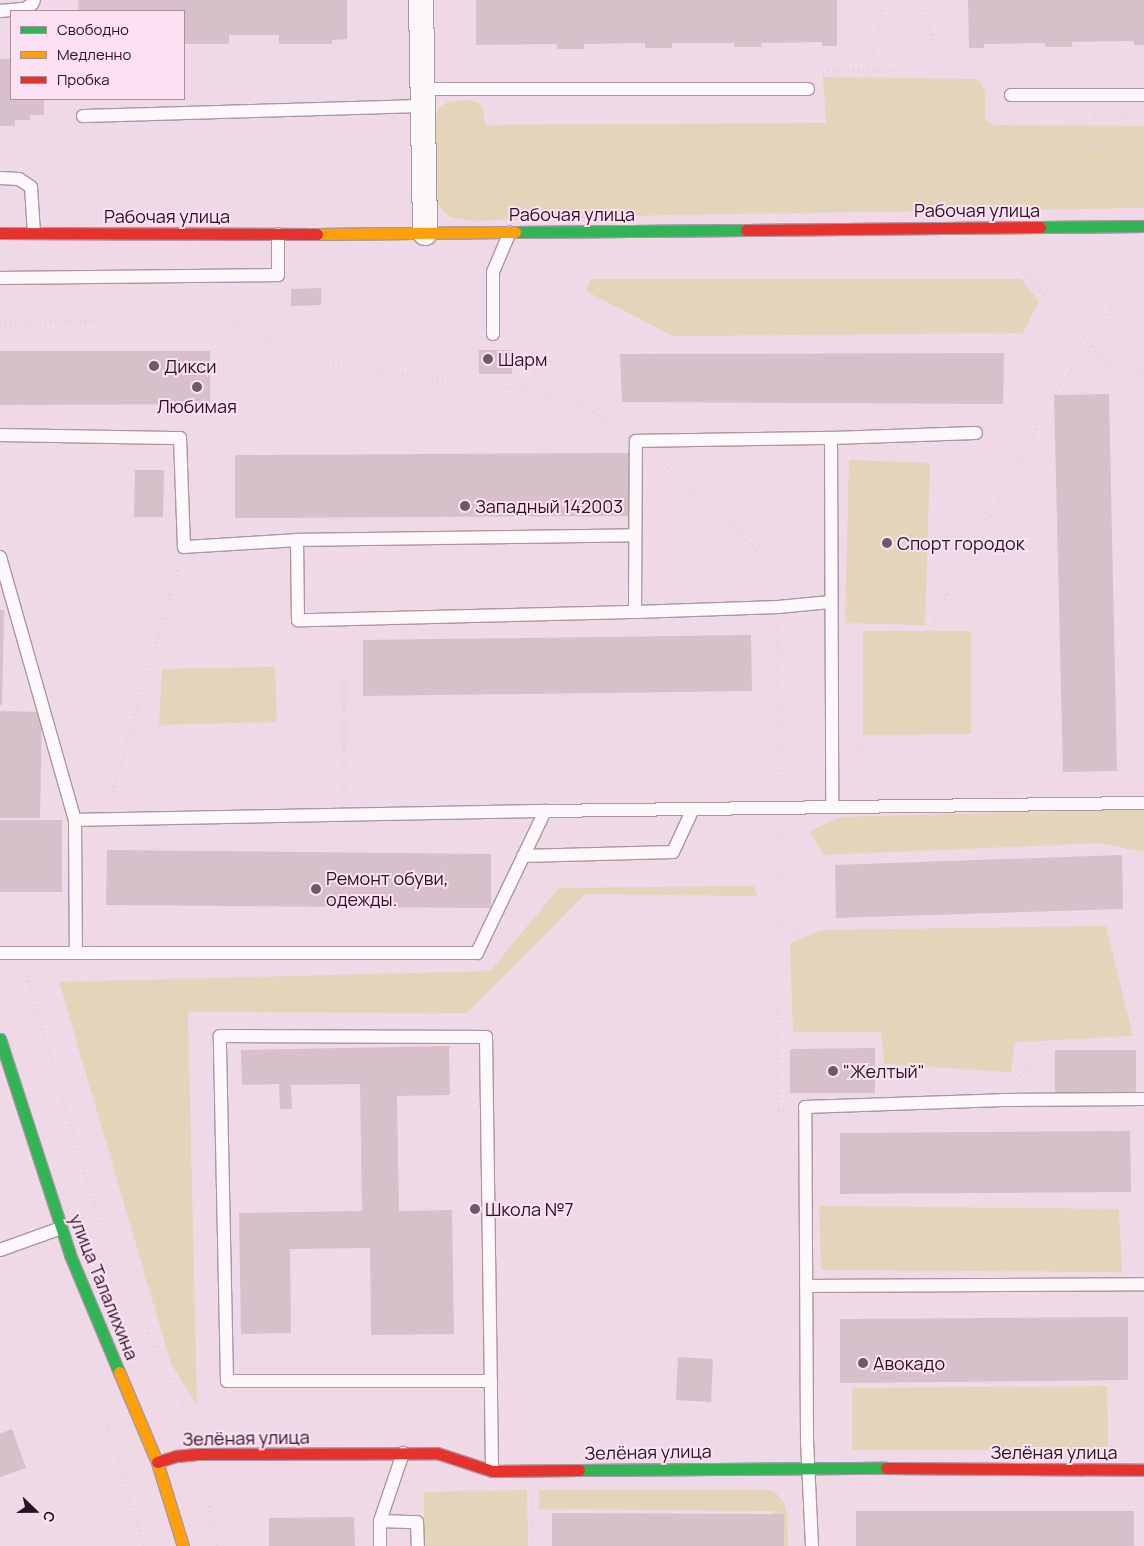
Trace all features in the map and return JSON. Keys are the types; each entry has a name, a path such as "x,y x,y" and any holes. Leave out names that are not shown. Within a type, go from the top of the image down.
{"street":[{"path":"421,0 425,233"},
{"name":"Рабочая улица","path":"0,233 278,234 1144,226"},
{"name":"улица Талалихина","path":"0,1039 70,1255 157,1462 183,1546"},
{"name":"Зелёная улица","path":"157,1462 177,1456 197,1454 437,1453 492,1471 809,1468 1144,1470"}],"lane":[{"path":"12,10 25,9 34,0"},
{"path":"83,116 423,97 808,88"},
{"path":"1011,96 1144,95"},
{"path":"0,178 19,179 31,187 34,233"},
{"path":"493,334 493,272 510,232"},
{"path":"0,278 278,275 278,234"},
{"path":"635,612 636,441 831,438 976,433"},
{"path":"0,435 180,438 184,547 297,540 636,535"},
{"path":"831,438 832,806"},
{"path":"297,540 298,620 635,612 778,607 803,603 830,602"},
{"path":"0,557 75,820 76,953"},
{"path":"75,820 545,810 1144,803"},
{"path":"523,856 673,852 694,809"},
{"path":"0,953 477,953 545,810"},
{"path":"491,1380 227,1381 220,1036 486,1037 491,1380 492,1471"},
{"path":"812,1546 806,1286 805,1107 1002,1100 1144,1099"},
{"path":"0,1250 61,1228"},
{"path":"806,1286 1144,1284"},
{"path":"380,1546 380,1521 403,1453"},
{"path":"380,1521 417,1522 418,1546"}],"path":[{"path":"885,0 841,186 844,190 968,190 970,180 922,0"},
{"path":"808,88 813,87 817,75 824,70 990,71 996,75 1001,90 1011,96"},
{"path":"1093,95 1096,144"},
{"path":"1122,95 1123,126 1144,194"},
{"path":"949,101 982,125 1129,200"},
{"path":"1020,144 1144,146"},
{"path":"1023,271 1092,346 1116,378 1144,373"},
{"path":"832,806 891,688 928,630 1030,443 1043,405 1092,346 1129,271"},
{"path":"0,322 225,319 313,362 568,395 636,441 735,528 803,603"},
{"path":"105,820 184,547"},
{"path":"778,607 778,1110 805,1107"},
{"path":"344,619 344,815"},
{"path":"832,641 1034,803"},
{"path":"779,919 1002,1100 1144,909"},
{"path":"20,954 106,1242 194,1427 193,1435"},
{"path":"203,1480 218,1546"}],"shaded area":[{"path":"823,77 974,79 980,82 985,92 985,119 994,125 1144,126 1144,208 667,215 472,221 450,217 438,205 435,120 439,107 448,102 467,100 479,103 483,108 485,125 826,123"},
{"path":"591,279 1021,279 1039,301 1023,333 673,336 586,291"},
{"name":"Спорт городок","path":"849,460 930,463 925,625 845,623"},
{"path":"863,631 971,631 971,734 863,735"},
{"path":"275,667 277,722 159,725 162,669"},
{"path":"1144,809 1144,852 1100,843 823,855 810,831 841,817"},
{"path":"754,886 757,896 585,894 467,1013 188,1012 197,1405 171,1364 59,982 490,971 559,888"},
{"path":"1106,926 1133,1036 1015,1042 1011,1072 884,1064 881,1032 793,1032 790,943 821,930"},
{"path":"819,1206 1119,1209 1122,1272 821,1270"},
{"path":"1107,1386 1108,1450 852,1450 852,1388"},
{"path":"527,1490 528,1546 424,1546 424,1492"},
{"path":"539,1490 770,1490 776,1493 784,1503 787,1515 788,1546 774,1546 774,1511 539,1509"}],"building":[{"path":"78,0 347,0 347,39 332,40 332,44 279,44 279,35 229,35 229,44 185,44 185,10 79,10"},
{"path":"476,0 837,0 837,46 822,46 822,42 761,43 761,47 734,47 734,43 672,43 672,48 645,48 645,43 584,44 584,49 557,49 557,44 476,45"},
{"path":"968,0 1144,0 1144,45 1134,45 1134,41 1072,42 1072,47 1045,47 1045,43 984,44 984,48 969,48"},
{"path":"0,59 10,59 10,100 44,100 44,115 30,115 30,120 15,120 15,126 0,126"},
{"path":"321,288 321,305 291,306 291,289"},
{"path":"479,350 512,350 512,374 479,374"},
{"path":"0,351 210,351 210,404 0,405"},
{"path":"1004,353 1003,404 622,402 620,354"},
{"path":"1109,394 1117,771 1063,772 1054,395"},
{"path":"630,453 630,516 235,518 235,455"},
{"path":"135,470 164,470 163,517 134,517"},
{"path":"0,610 4,610 2,705 0,705"},
{"path":"751,635 752,691 363,696 363,640"},
{"path":"0,711 42,712 40,818 0,818"},
{"path":"0,820 62,820 62,892 0,892"},
{"path":"107,850 491,854 491,908 106,905"},
{"path":"1122,855 1123,909 836,918 835,865"},
{"path":"449,1046 450,1095 397,1096 399,1211 452,1210 454,1334 371,1335 370,1248 290,1249 291,1333 241,1334 239,1213 362,1211 360,1084 291,1085 292,1109 280,1109 279,1084 242,1085 241,1050"},
{"name":"\"Желтый\"","path":"875,1048 875,1093 790,1093 790,1049"},
{"path":"1055,1050 1136,1050 1136,1094 1055,1094"},
{"path":"1130,1131 1131,1192 840,1194 840,1133"},
{"path":"1128,1317 1128,1380 840,1383 840,1319"},
{"path":"678,1357 713,1359 711,1402 676,1400"},
{"path":"12,1429 26,1468 0,1477 0,1434"},
{"path":"856,1511 1134,1511 1134,1546 856,1546"},
{"path":"552,1513 784,1514 784,1546 552,1546"},
{"path":"354,1517 355,1546 269,1546 269,1518"}],"traffic: fast":[{"path":"1040,227 1144,226"},
{"path":"515,232 746,230"},
{"path":"0,1039 70,1255 119,1372"},
{"path":"579,1470 886,1468"}],"traffic: slow":[{"path":"317,234 515,232"},
{"path":"119,1372 157,1462 183,1546"}],"traffic: jam":[{"path":"746,230 1040,227"},
{"path":"0,233 317,234"},
{"path":"157,1462 177,1456 197,1454 437,1453 492,1471 579,1470"},
{"path":"886,1468 1144,1470"}],"place":[{"name":"Шарм","path":"488,359"},
{"name":"Дикси","path":"154,366"},
{"name":"Любимая","path":"197,387"},
{"name":"Западный 142003","path":"465,506"},
{"name":"Спорт городок","path":"887,543"},
{"name":"Ремонт обуви, одежды.","path":"316,889"},
{"name":"\"Желтый\"","path":"833,1071"},
{"name":"Школа №7","path":"475,1209"},
{"name":"Авокадо","path":"863,1363"}]}
